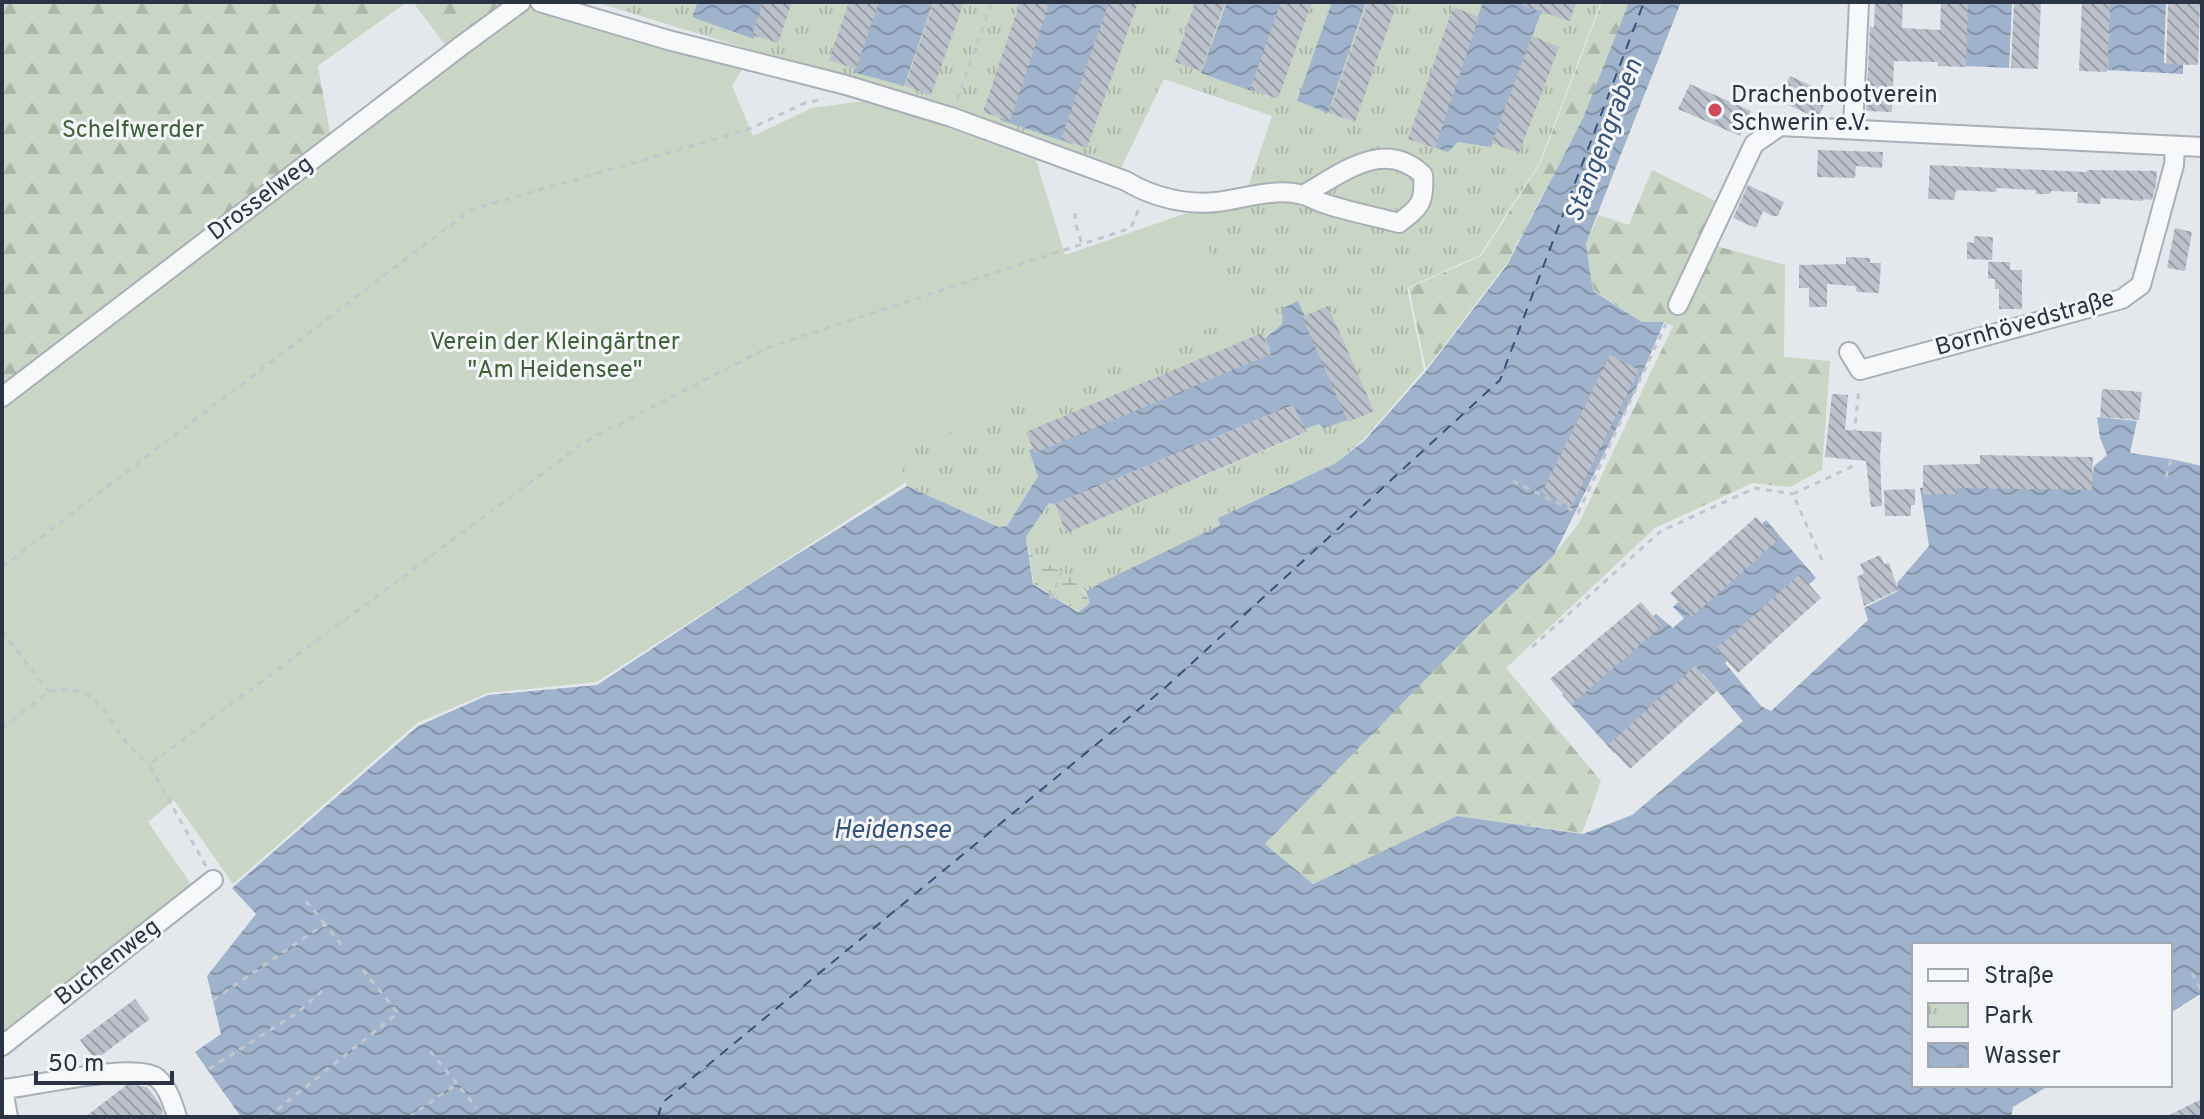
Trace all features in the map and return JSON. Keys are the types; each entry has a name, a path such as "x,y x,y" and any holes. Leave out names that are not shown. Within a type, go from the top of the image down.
{"street":[{"name":"Drosselweg","path":"2,397 521,2"},
{"path":"540,2 668,40 846,85 951,117 1126,181 1145,193 1183,201 1215,202 1282,193 1303,195 1399,223 1416,210 1424,195 1423,175 1412,165 1384,157 1361,163 1303,195"},
{"path":"1853,129 1859,2"},
{"path":"1678,305 1754,144 1780,126 2202,147"},
{"name":"Bornhövedstraße","path":"1860,370 2122,299 2141,285 2174,165 2175,146"},
{"path":"1849,352 1860,370"},
{"name":"Buchenweg","path":"2,1046 213,880"},
{"path":"8,1117 2,1090 101,1075 144,1072 163,1086 177,1117"}],"path":[{"path":"951,117 992,2"},
{"path":"2,567 470,210 747,130 805,103 839,95 846,85"},
{"path":"149,765 586,441 769,347 1131,228 1145,193"},
{"path":"1075,213 1082,244"},
{"path":"1513,481 1578,513 1666,324"},
{"path":"1532,647 1661,531 1755,488 1793,494 1851,467 1860,370"},
{"path":"2166,477 2171,459"},
{"path":"1793,494 1822,560"},
{"path":"1051,599 1062,570"},
{"path":"2,631 49,692"},
{"path":"2,728 49,692 78,691 96,700 131,747 149,765 213,880"},
{"path":"306,901 343,947"},
{"path":"213,1000 325,924"},
{"path":"268,1117 398,1013 362,969"},
{"path":"2192,973 2202,992"},
{"path":"209,1069 297,1013 322,991"},
{"path":"430,1051 477,1108"},
{"path":"409,1117 457,1084"}],"green space":[{"name":"Schelfwerder","path":"2,2 407,2 318,66 331,138 2,396"},
{"path":"413,2 509,2 446,46"},
{"path":"595,2 1601,2 1539,164 1480,255 1407,288 1424,370 1363,440 1334,464 1218,518 1220,525 1086,592 1063,572 1030,554 1026,537 1049,502 1055,504 1066,532 1197,475 1199,478 1306,433 1305,429 1319,424 1282,324 1265,337 1271,350 1162,394 1038,476 1007,526 1000,527 907,486 897,454 1246,313 1187,213 1243,202 1272,116 1164,79 1120,170 919,101"},
{"path":"1602,2 1629,2 1583,118 1507,263 1426,369 1409,288 1481,256 1540,164"},
{"name":"Verein der Kleingärtner \"Am Heidensee\"","path":"526,8 743,68 732,86 753,136 812,108 872,100 1036,160 1065,255 1187,213 1246,313 897,454 906,482 597,682 488,693 417,723 233,884 174,800 148,822 193,887 2,1039 2,403"},
{"path":"1652,170 1719,203 1702,242 1785,265 1784,357 1830,361 1822,470 1790,487 1752,483 1655,528 1506,668 1601,781 1582,833 1457,816 1313,884 1265,844 1474,630 1554,555 1579,523 1673,326 1664,322 1642,322 1593,290 1586,242 1599,215 1629,225"},
{"path":"1029,554 1073,580 1090,603 1078,611 1034,584"}],"water":[{"path":"698,2 766,2 754,39 692,17"},
{"path":"876,2 933,2 904,86 853,72"},
{"path":"1039,2 1119,2 1072,144 1000,120"},
{"path":"1227,2 1281,2 1251,91 1201,73"},
{"path":"1332,2 1366,2 1328,113 1297,101"},
{"path":"1483,2 1545,2 1491,147 1458,142 1448,152 1431,146"},
{"name":"Heidensee","path":"1629,2 1681,2 1586,243 1593,291 1642,322 1664,322 1634,393 1554,555 1474,630 1265,844 1313,884 1457,816 1583,834 1632,815 1743,721 1703,674 1614,753 1562,695 1656,614 1673,628 1684,618 1673,607 1766,520 1816,578 1725,663 1761,706 1771,711 1868,620 1864,608 1898,591 1897,583 1929,546 1920,488 1976,483 1976,474 2093,474 2094,466 2107,455 2100,438 2097,417 2137,421 2130,453 2202,466 2202,993 2172,1012 2172,943 1912,943 1912,1087 2047,1087 2013,1107 2011,1117 241,1117 195,1052 221,1034 207,976 256,914 232,888 418,726 488,695 597,685 756,580 907,486 999,527 1007,526 1038,476 1029,450 1270,350 1265,338 1282,324 1283,308 1298,301 1351,419 1324,428 1319,424 1305,429 1293,405 1055,504 1049,503 1026,537 1033,584 1078,612 1090,603 1086,592 1100,583 1220,525 1218,518 1334,464 1364,441 1426,371 1507,265 1583,118"},
{"path":"1967,2 2012,2 2009,68 1965,66"},
{"path":"2110,2 2166,2 2164,63 2183,64 2183,74 2107,70"}],"building":[{"path":"763,2 792,2 778,43 752,35"},
{"path":"849,2 879,2 856,69 829,60"},
{"path":"934,2 964,2 931,95 905,86"},
{"path":"1020,2 1050,2 1010,121 983,112"},
{"path":"1109,2 1138,2 1087,148 1061,139"},
{"path":"1195,2 1225,2 1201,71 1175,62"},
{"path":"1281,2 1312,2 1278,99 1250,89"},
{"path":"1368,2 1386,2 1396,6 1355,122 1329,113"},
{"path":"1522,2 1576,2 1570,21 1522,5"},
{"path":"1875,2 1903,2 1902,28 1940,30 1941,2 1968,2 1966,67 1938,66 1938,62 1894,61 1892,112 1866,111 1870,27 1874,27"},
{"path":"2014,2 2041,2 2038,69 2011,68"},
{"path":"2082,2 2110,2 2107,72 2079,71"},
{"path":"2168,2 2200,2 2198,65 2166,64"},
{"path":"1453,7 1479,17 1435,148 1408,139"},
{"path":"1532,36 1559,47 1519,153 1492,143"},
{"path":"1790,76 1829,94 1819,116 1812,116 1778,100"},
{"name":"Drachenbootverein Schwerin e.V.","path":"1690,84 1751,111 1740,136 1678,109"},
{"path":"1818,150 1883,152 1882,168 1856,166 1855,178 1817,177"},
{"path":"1930,165 2087,172 2157,171 2152,200 2101,198 2100,204 2077,203 2078,192 2036,194 2036,190 1997,188 1996,192 1956,190 1954,200 1928,199"},
{"path":"1748,185 1784,202 1778,216 1763,211 1756,228 1733,218"},
{"path":"2175,228 2192,232 2185,271 2167,268"},
{"path":"1974,236 1993,237 1992,260 1967,259 1967,242 1974,243"},
{"path":"1846,257 1870,258 1870,263 1881,263 1879,293 1857,292 1855,286 1827,284 1827,307 1809,307 1809,288 1799,288 1799,265 1846,264"},
{"path":"1988,262 2010,262 2010,270 2022,270 2022,309 1999,309 1999,289 1995,289 1995,279 1988,279"},
{"path":"1328,306 1374,411 1348,422 1302,317"},
{"path":"1262,333 1271,354 1035,453 1026,432"},
{"path":"1610,355 1639,370 1571,507 1542,492"},
{"path":"2102,389 2142,392 2139,420 2100,417"},
{"path":"1832,394 1848,395 1845,430 1882,432 1882,506 1871,507 1866,461 1825,457"},
{"path":"1293,405 1307,432 1066,533 1055,504"},
{"path":"1980,455 2093,457 2092,490 1957,488 1957,494 1923,495 1923,465 1980,464"},
{"path":"1915,489 1911,516 1885,516 1884,490"},
{"path":"1756,517 1778,540 1692,617 1670,593"},
{"path":"1880,555 1884,564 1889,563 1898,590 1864,606 1857,577 1864,573 1860,564"},
{"path":"1800,574 1821,598 1738,673 1716,649"},
{"path":"1641,602 1662,626 1572,704 1550,679"},
{"path":"1695,666 1717,691 1630,769 1608,745"},
{"path":"135,999 150,1019 95,1060 80,1040"},
{"path":"128,1084 147,1087 163,1113 158,1117 85,1117"},
{"path":"2202,1099 2202,1117 2165,1117"}],"ferry route":[{"path":"658,1117 662,1103 1167,686 1500,380 1644,2"}],"place":[{"name":"Drachenbootverein Schwerin e.V.","path":"1715,110"}],"water label":[{"name":"Stangengraben","path":"1605,141"}]}
